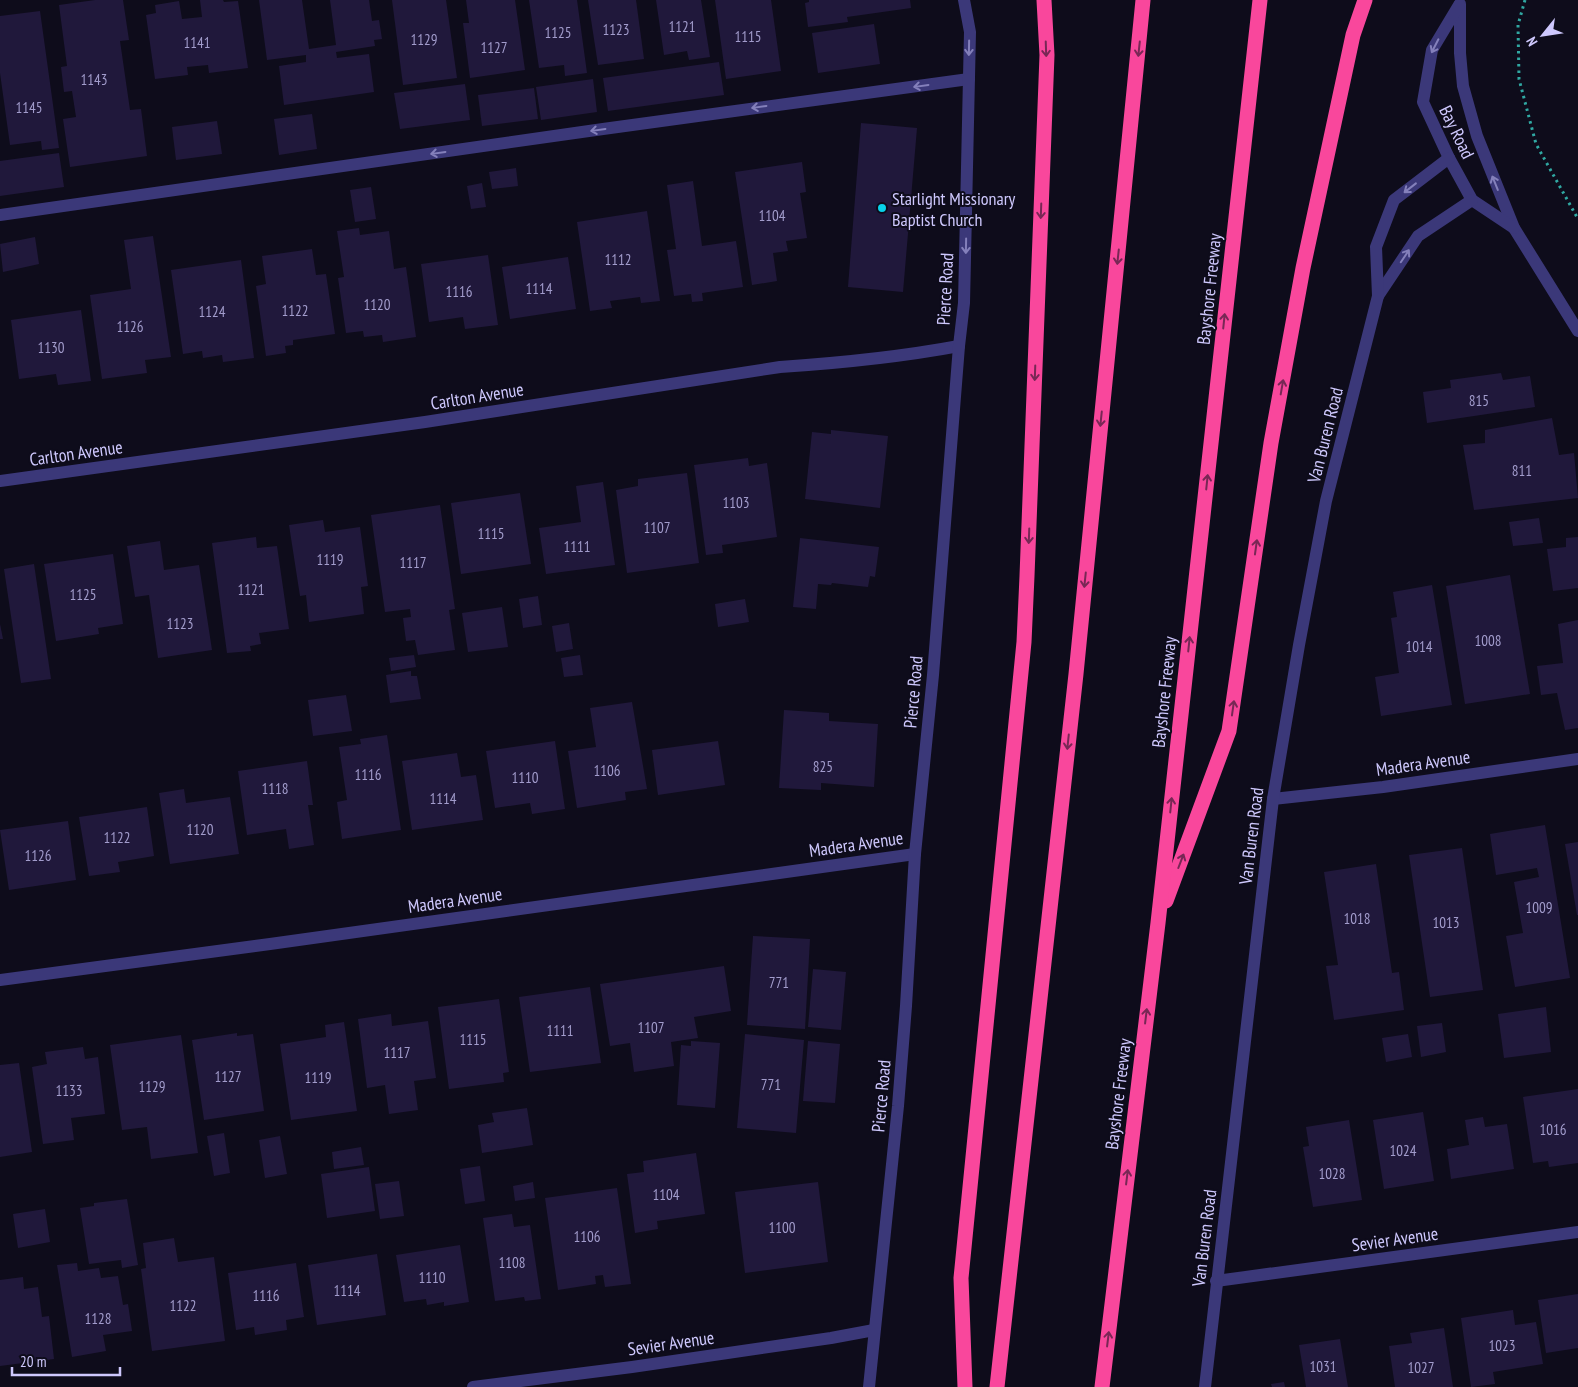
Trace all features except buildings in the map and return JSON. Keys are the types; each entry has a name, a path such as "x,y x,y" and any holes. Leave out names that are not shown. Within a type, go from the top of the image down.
{"highway":[{"path":"965,1387 961,1278 1024,642 1028,576 1047,55 1044,0"},
{"path":"997,1387 1076,674 1143,0"},
{"name":"Bayshore Freeway","path":"1102,1387 1158,923 1260,0"},
{"path":"1158,923 1229,732 1271,444 1300,288 1353,35 1365,0"}],"street":[{"name":"Pierce Road","path":"868,1387 898,1106 915,854 933,675 964,303 970,32 964,0"},
{"name":"Bay Road","path":"1460,2 1432,50 1423,102 1449,158 1472,200 1514,228"},
{"name":"Bay Road","path":"1460,2 1460,53 1463,86 1477,136 1514,228 1578,331"},
{"path":"0,215 969,79"},
{"name":"Van Buren Road","path":"1205,1387 1273,799 1326,501 1378,296 1376,248 1394,200 1449,158"},
{"name":"Van Buren Road","path":"1378,296 1418,236 1472,200"},
{"name":"Carlton Avenue","path":"0,481 425,422 780,367 826,364 919,353 959,346"},
{"name":"Madera Avenue","path":"1273,799 1383,787 1578,759"},
{"name":"Madera Avenue","path":"0,980 915,854"},
{"name":"Sevier Avenue","path":"1216,1281 1578,1232"},
{"name":"Sevier Avenue","path":"473,1387 831,1338 874,1330"}],"path":[{"path":"1525,0 1518,25 1519,79 1536,144 1578,219"}],"place":[{"name":"Starlight Missionary Baptist Church","path":"882,208"}]}
